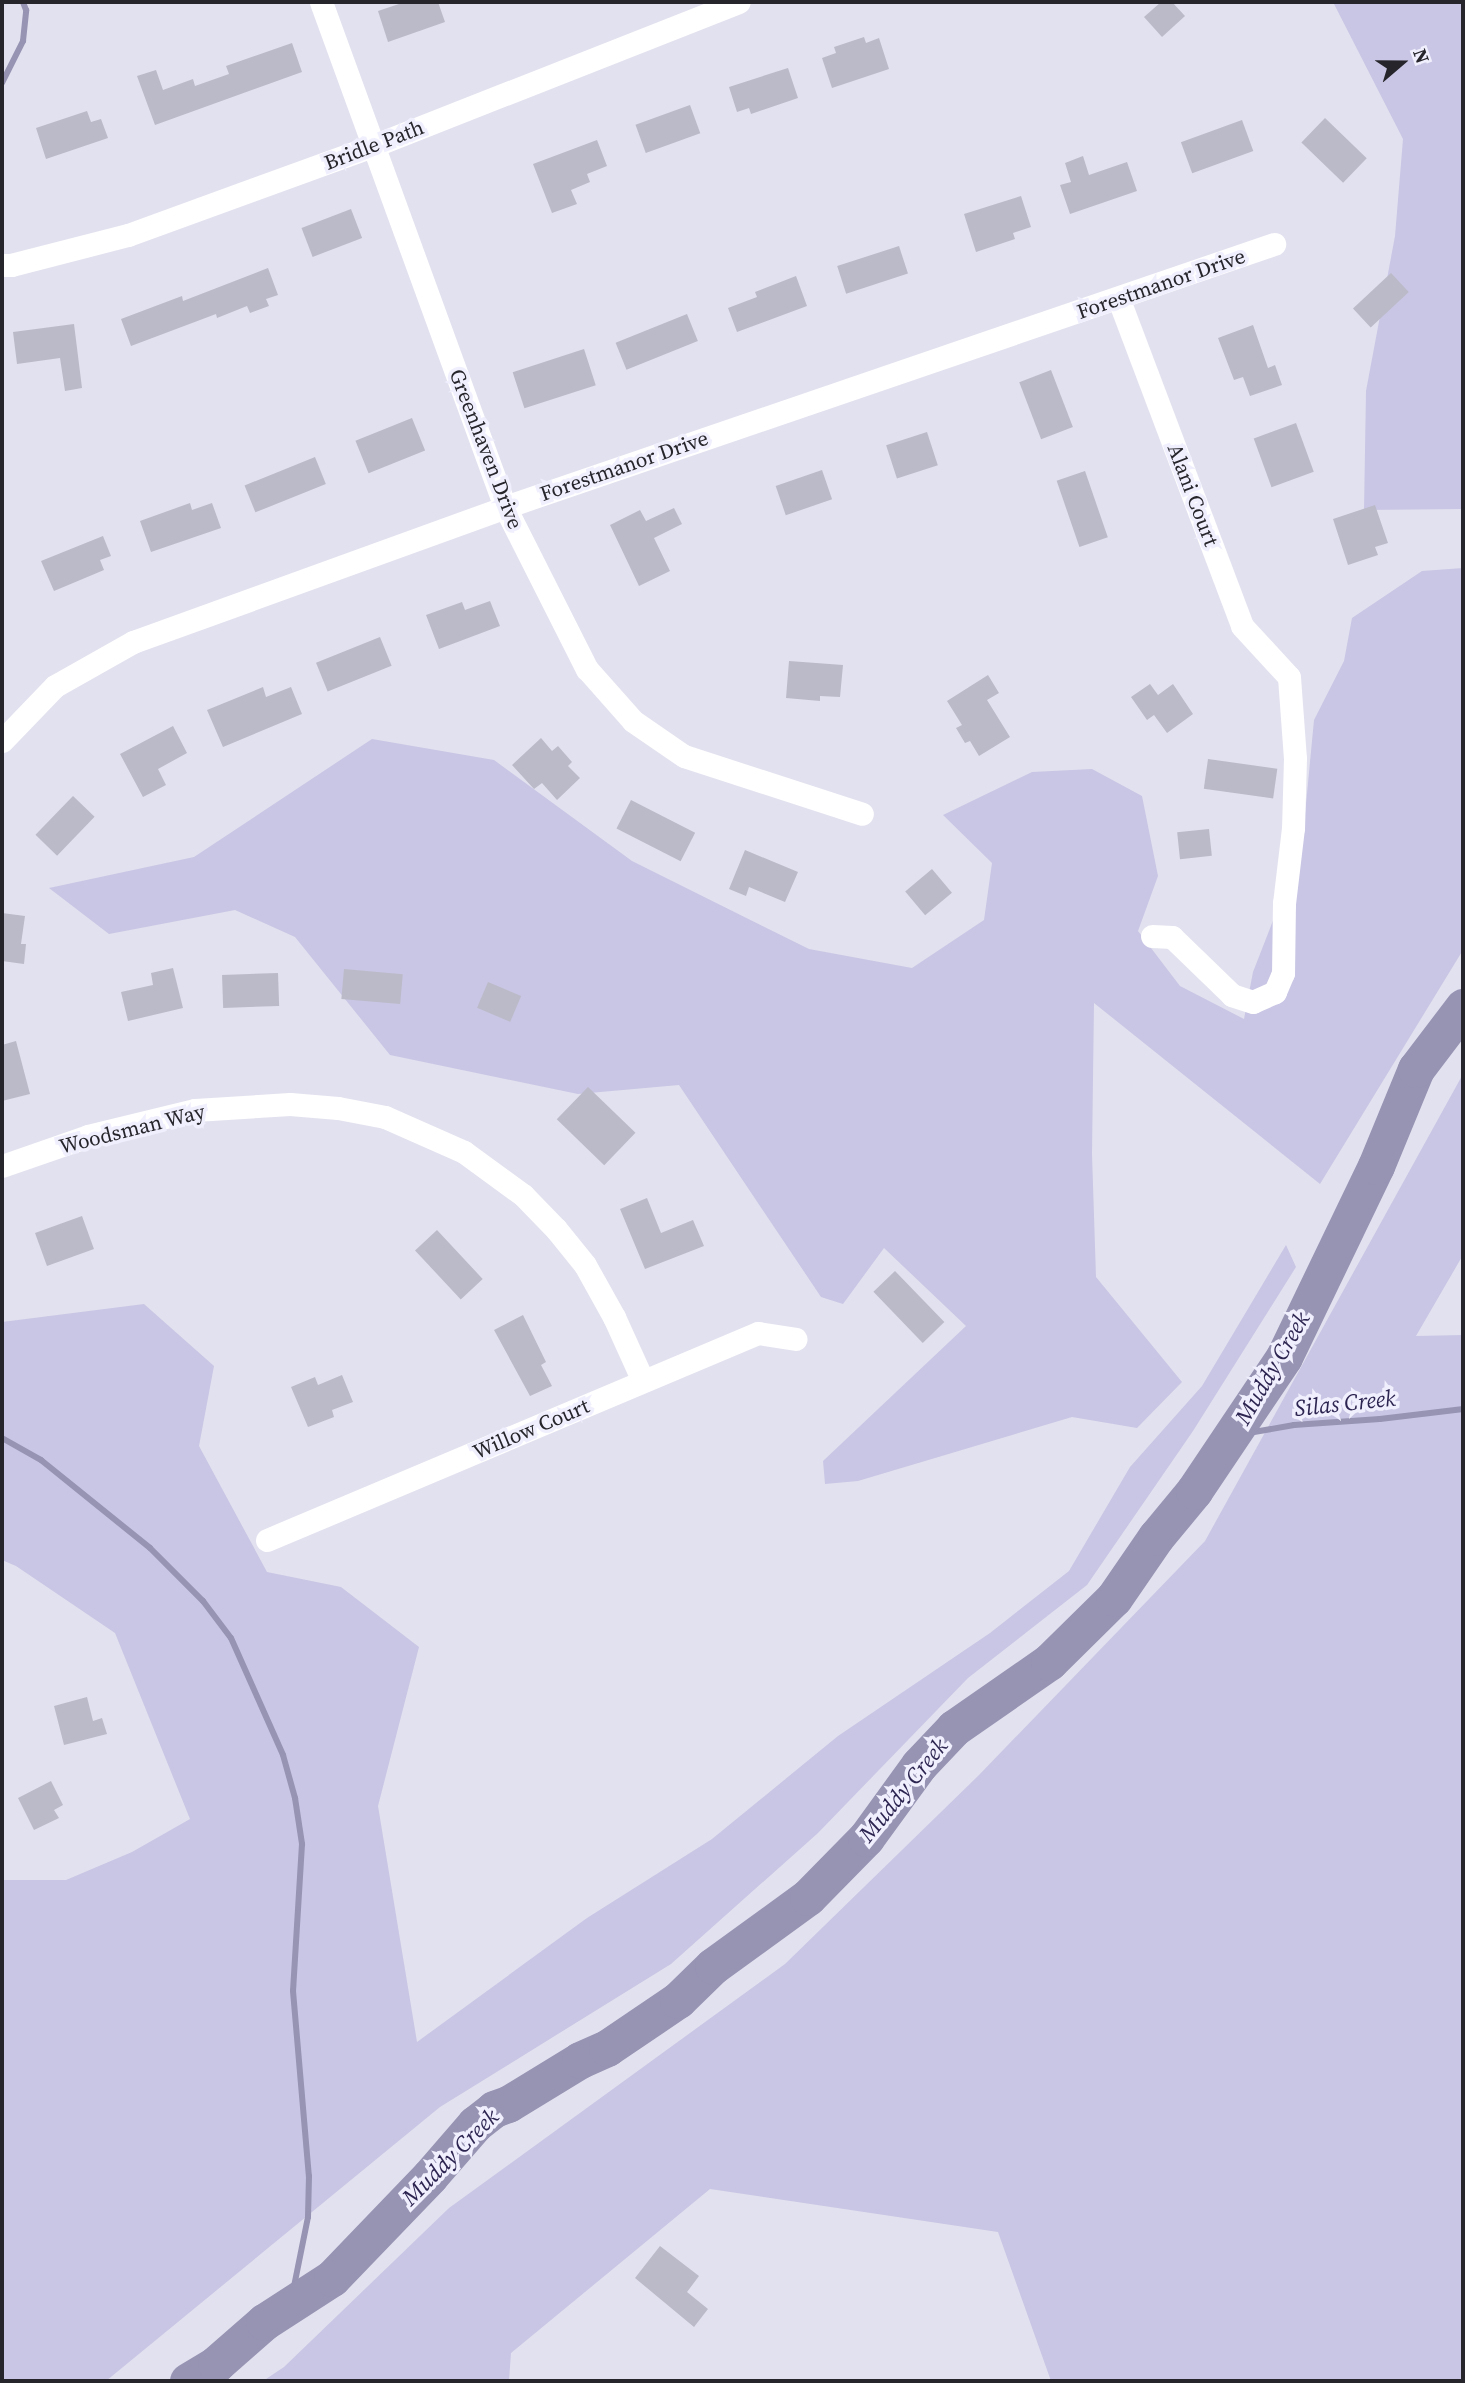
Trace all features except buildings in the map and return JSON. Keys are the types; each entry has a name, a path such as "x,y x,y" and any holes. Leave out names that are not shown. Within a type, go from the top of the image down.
{"street":[{"name":"Greenhaven Drive","path":"321,2 505,506 587,669 633,721 684,756 862,814"},
{"name":"Bridle Path","path":"2,265 128,235 373,146 739,2"},
{"name":"Forestmanor Drive","path":"2,741 55,686 133,642 505,506 1119,300 1274,244"},
{"name":"Alani Court","path":"1119,300 1242,626 1289,677 1295,777 1284,903 1283,973 1275,992 1253,1002 1232,995 1172,937 1152,936"},
{"name":"Woodsman Way","path":"2,1166 88,1136 195,1110 290,1104 338,1108 385,1117 464,1152 523,1195 548,1220 585,1265 614,1317 643,1381"},
{"name":"Willow Court","path":"267,1540 758,1333 796,1339"}],"shaded area":[{"path":"1333,2 1463,2 1463,509 1364,510 1366,391 1395,236 1403,139"},
{"path":"1463,568 1463,950 1320,1184 1094,1003 1092,1154 1096,1277 1182,1382 1137,1428 1072,1417 858,1481 825,1484 823,1461 966,1326 884,1248 843,1304 821,1297 679,1085 578,1094 390,1055 295,937 235,910 109,934 49,888 194,857 372,739 494,760 632,861 809,949 912,968 984,920 992,863 943,815 1032,772 1092,769 1142,796 1158,876 1138,931 1180,986 1244,1019 1253,972 1302,846 1314,720 1344,661 1352,618 1422,571"},
{"path":"1463,1074 1463,1255 1416,1336 1463,1335 1463,2381 1051,2381 998,2232 710,2189 511,2353 509,2381 263,2381 284,2367 449,2208 785,1964 979,1775 1205,1541"},
{"path":"1286,1245 1296,1267 1193,1431 1087,1585 968,1678 818,1833 671,1964 440,2107 106,2381 2,2381 2,1880 66,1880 132,1852 190,1819 115,1633 16,1566 2,1560 2,1322 144,1304 214,1366 199,1446 267,1572 341,1587 419,1647 378,1806 417,2042 587,1918 712,1839 838,1736 990,1633 1069,1571 1130,1467 1202,1386"}],"waterway":[{"path":"2,83 23,41 26,10 23,2"},
{"name":"Muddy Creek","path":"188,2381 216,2364 264,2322 332,2278 430,2176 475,2124 494,2109 508,2104 580,2060 607,2048 678,2000 713,1966 808,1897 866,1838 919,1765 954,1728 1049,1662 1114,1598 1156,1537 1194,1491 1284,1357 1376,1166 1416,1069 1463,1007"},
{"name":"Silas Creek","path":"1231,1436 1294,1425 1380,1419 1463,1409"},
{"path":"2,1438 41,1460 150,1548 203,1601 231,1638 283,1755 295,1798 302,1844 293,1991 309,2176 308,2217 290,2306"}]}
